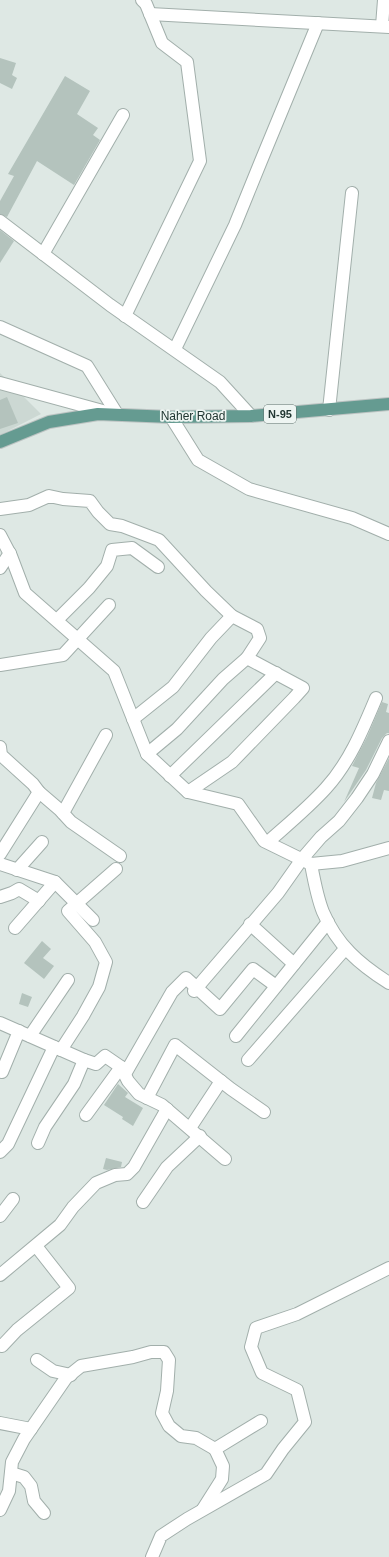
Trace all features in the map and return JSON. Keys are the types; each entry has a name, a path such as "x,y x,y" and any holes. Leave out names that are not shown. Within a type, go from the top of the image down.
{"main road":[{"name":"Naher Road","path":"0,442 49,422 98,414 171,417 251,416 389,404"}],"street":[{"path":"125,316 200,161 187,62 162,43 146,4 142,0"},
{"path":"150,14 318,24 386,26 384,0"},
{"path":"175,349 236,225 318,24"},
{"path":"43,254 123,115"},
{"path":"329,410 352,194"},
{"path":"0,221 125,316 175,349 220,382 251,416"},
{"path":"0,327 87,366 117,414"},
{"path":"0,383 117,414"},
{"path":"171,417 198,460 249,489 352,518 389,534"},
{"path":"0,509 29,505 49,496 63,499 90,501 110,524 122,526 159,540 206,591 232,616 257,629 260,638 247,658 223,679 177,729 147,754"},
{"path":"0,535 10,553 25,593 114,671 147,754 188,792 238,804 264,840 306,862 342,861 389,848"},
{"path":"57,620 89,588 107,566 112,550 132,548 158,567"},
{"path":"0,568 10,553"},
{"path":"0,664 64,655 109,605"},
{"path":"133,719 173,687 211,638 232,616"},
{"path":"188,792 232,762 303,688 247,658"},
{"path":"170,776 276,673"},
{"path":"268,842 326,788 349,755 362,732 376,698"},
{"path":"63,813 106,734"},
{"path":"195,990 250,924 306,862 321,837 339,821 357,798 373,774 389,741"},
{"path":"0,749 1,755 34,784 39,792 71,822 120,856"},
{"path":"0,854 39,792"},
{"path":"17,870 42,842"},
{"path":"306,862 328,922 346,948 369,970 389,983"},
{"path":"0,864 55,882 93,920"},
{"path":"0,1152 4,1139 57,1048 83,1016 99,987 106,962 95,942 68,911 116,869"},
{"path":"15,928 55,882"},
{"path":"0,897 12,893 18,889 39,901"},
{"path":"236,1036 328,922"},
{"path":"250,924 294,964"},
{"path":"248,1060 346,948"},
{"path":"86,1114 123,1070 172,992 186,978 195,990 220,1009 253,969 276,986"},
{"path":"2,1072 25,1034 68,980"},
{"path":"0,1022 96,1064 105,1056 123,1070 128,1081 139,1094 167,1109 225,1159"},
{"path":"147,1098 175,1045 264,1112"},
{"path":"38,1143 45,1127 74,1084 84,1060"},
{"path":"190,1128 221,1081"},
{"path":"0,1275 60,1225 73,1207 96,1183 115,1175 127,1174 134,1167 167,1109"},
{"path":"143,1202 167,1167 200,1136"},
{"path":"0,1216 14,1198"},
{"path":"2,1346 17,1330 69,1288 36,1246"},
{"path":"152,1557 162,1536 202,1510 266,1474 283,1449 305,1422 297,1390 262,1373 251,1347 256,1328 297,1314 389,1268"},
{"path":"0,1510 9,1491 12,1462 31,1430 66,1378 81,1366 133,1357 151,1352 164,1352 169,1360 167,1391 162,1413 169,1426 181,1436 196,1438 215,1449 223,1466 222,1479 202,1510"},
{"path":"37,1360 53,1370 71,1375"},
{"path":"215,1449 261,1421"},
{"path":"0,1423 31,1430"},
{"path":"11,1473 24,1476 31,1486 34,1501 44,1514"}],"shaded area":[{"path":"0,373 41,414 0,435"}],"building":[{"path":"0,58 16,63 12,75 17,78 12,89 0,83"},
{"path":"65,76 90,91 77,114 98,128 93,135 100,140 74,185 37,161 7,217 0,214 0,201 14,176 8,174"},
{"path":"0,230 14,241 0,263"},
{"path":"7,397 18,423 0,429 0,400"},
{"path":"382,702 388,704 386,712 389,713 389,733 382,738 366,770 344,802 359,768 352,766 367,737"},
{"path":"389,758 389,791 384,790 381,800 372,798 376,783"},
{"path":"42,941 51,949 43,958 54,966 44,979 24,963"},
{"path":"22,993 32,997 28,1007 19,1004"},
{"path":"118,1084 128,1093 125,1097 143,1108 133,1126 122,1119 123,1117 104,1105"},
{"path":"106,1158 122,1162 121,1167 107,1170 103,1169"}]}
